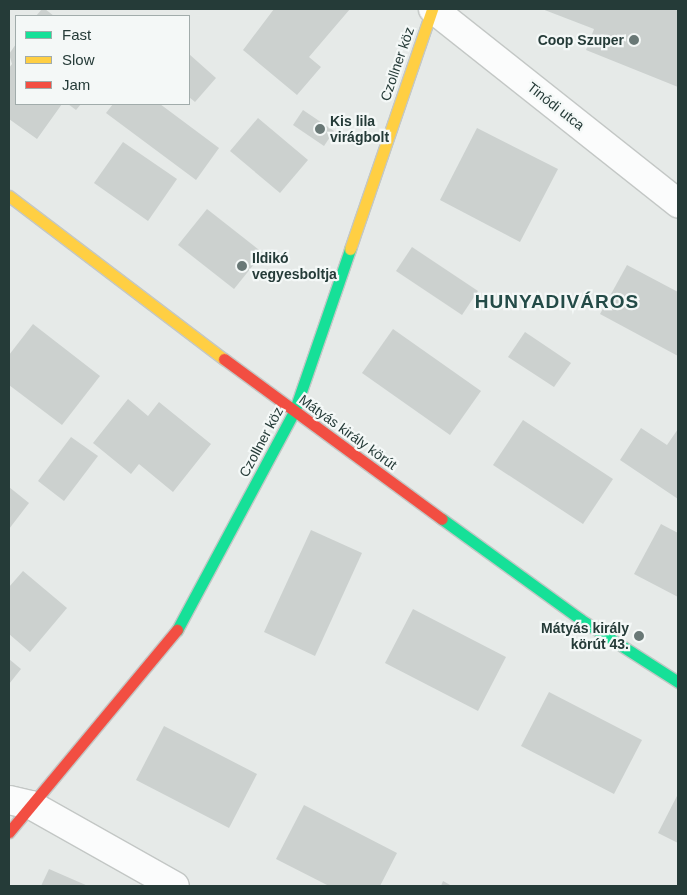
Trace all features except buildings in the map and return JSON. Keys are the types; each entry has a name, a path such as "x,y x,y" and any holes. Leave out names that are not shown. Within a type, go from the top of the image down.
{"street":[{"name":"Tinódi utca","path":"432,9 678,204"},
{"name":"Czollner köz","path":"9,832 20,803 180,626 294,412 432,9"},
{"name":"Mátyás király körút","path":"9,196 294,412 580,619 678,682"},
{"path":"20,803 175,886"}],"traffic: fast":[{"path":"177,630 294,412 350,249"},
{"path":"442,519 580,619 678,682"}],"traffic: slow":[{"path":"350,249 432,9"},
{"path":"9,196 224,359"}],"traffic: jam":[{"path":"224,359 442,519"},
{"path":"9,832 177,630"}],"place":[{"name":"Coop Szuper","path":"634,40"},
{"name":"Kis lila virágbolt","path":"320,129"},
{"name":"Ildikó vegyesboltja","path":"242,266"},
{"name":"Mátyás király körút 43.","path":"639,636"}],"district":[{"name":"HUNYADIVÁROS","path":"557,302"}]}
